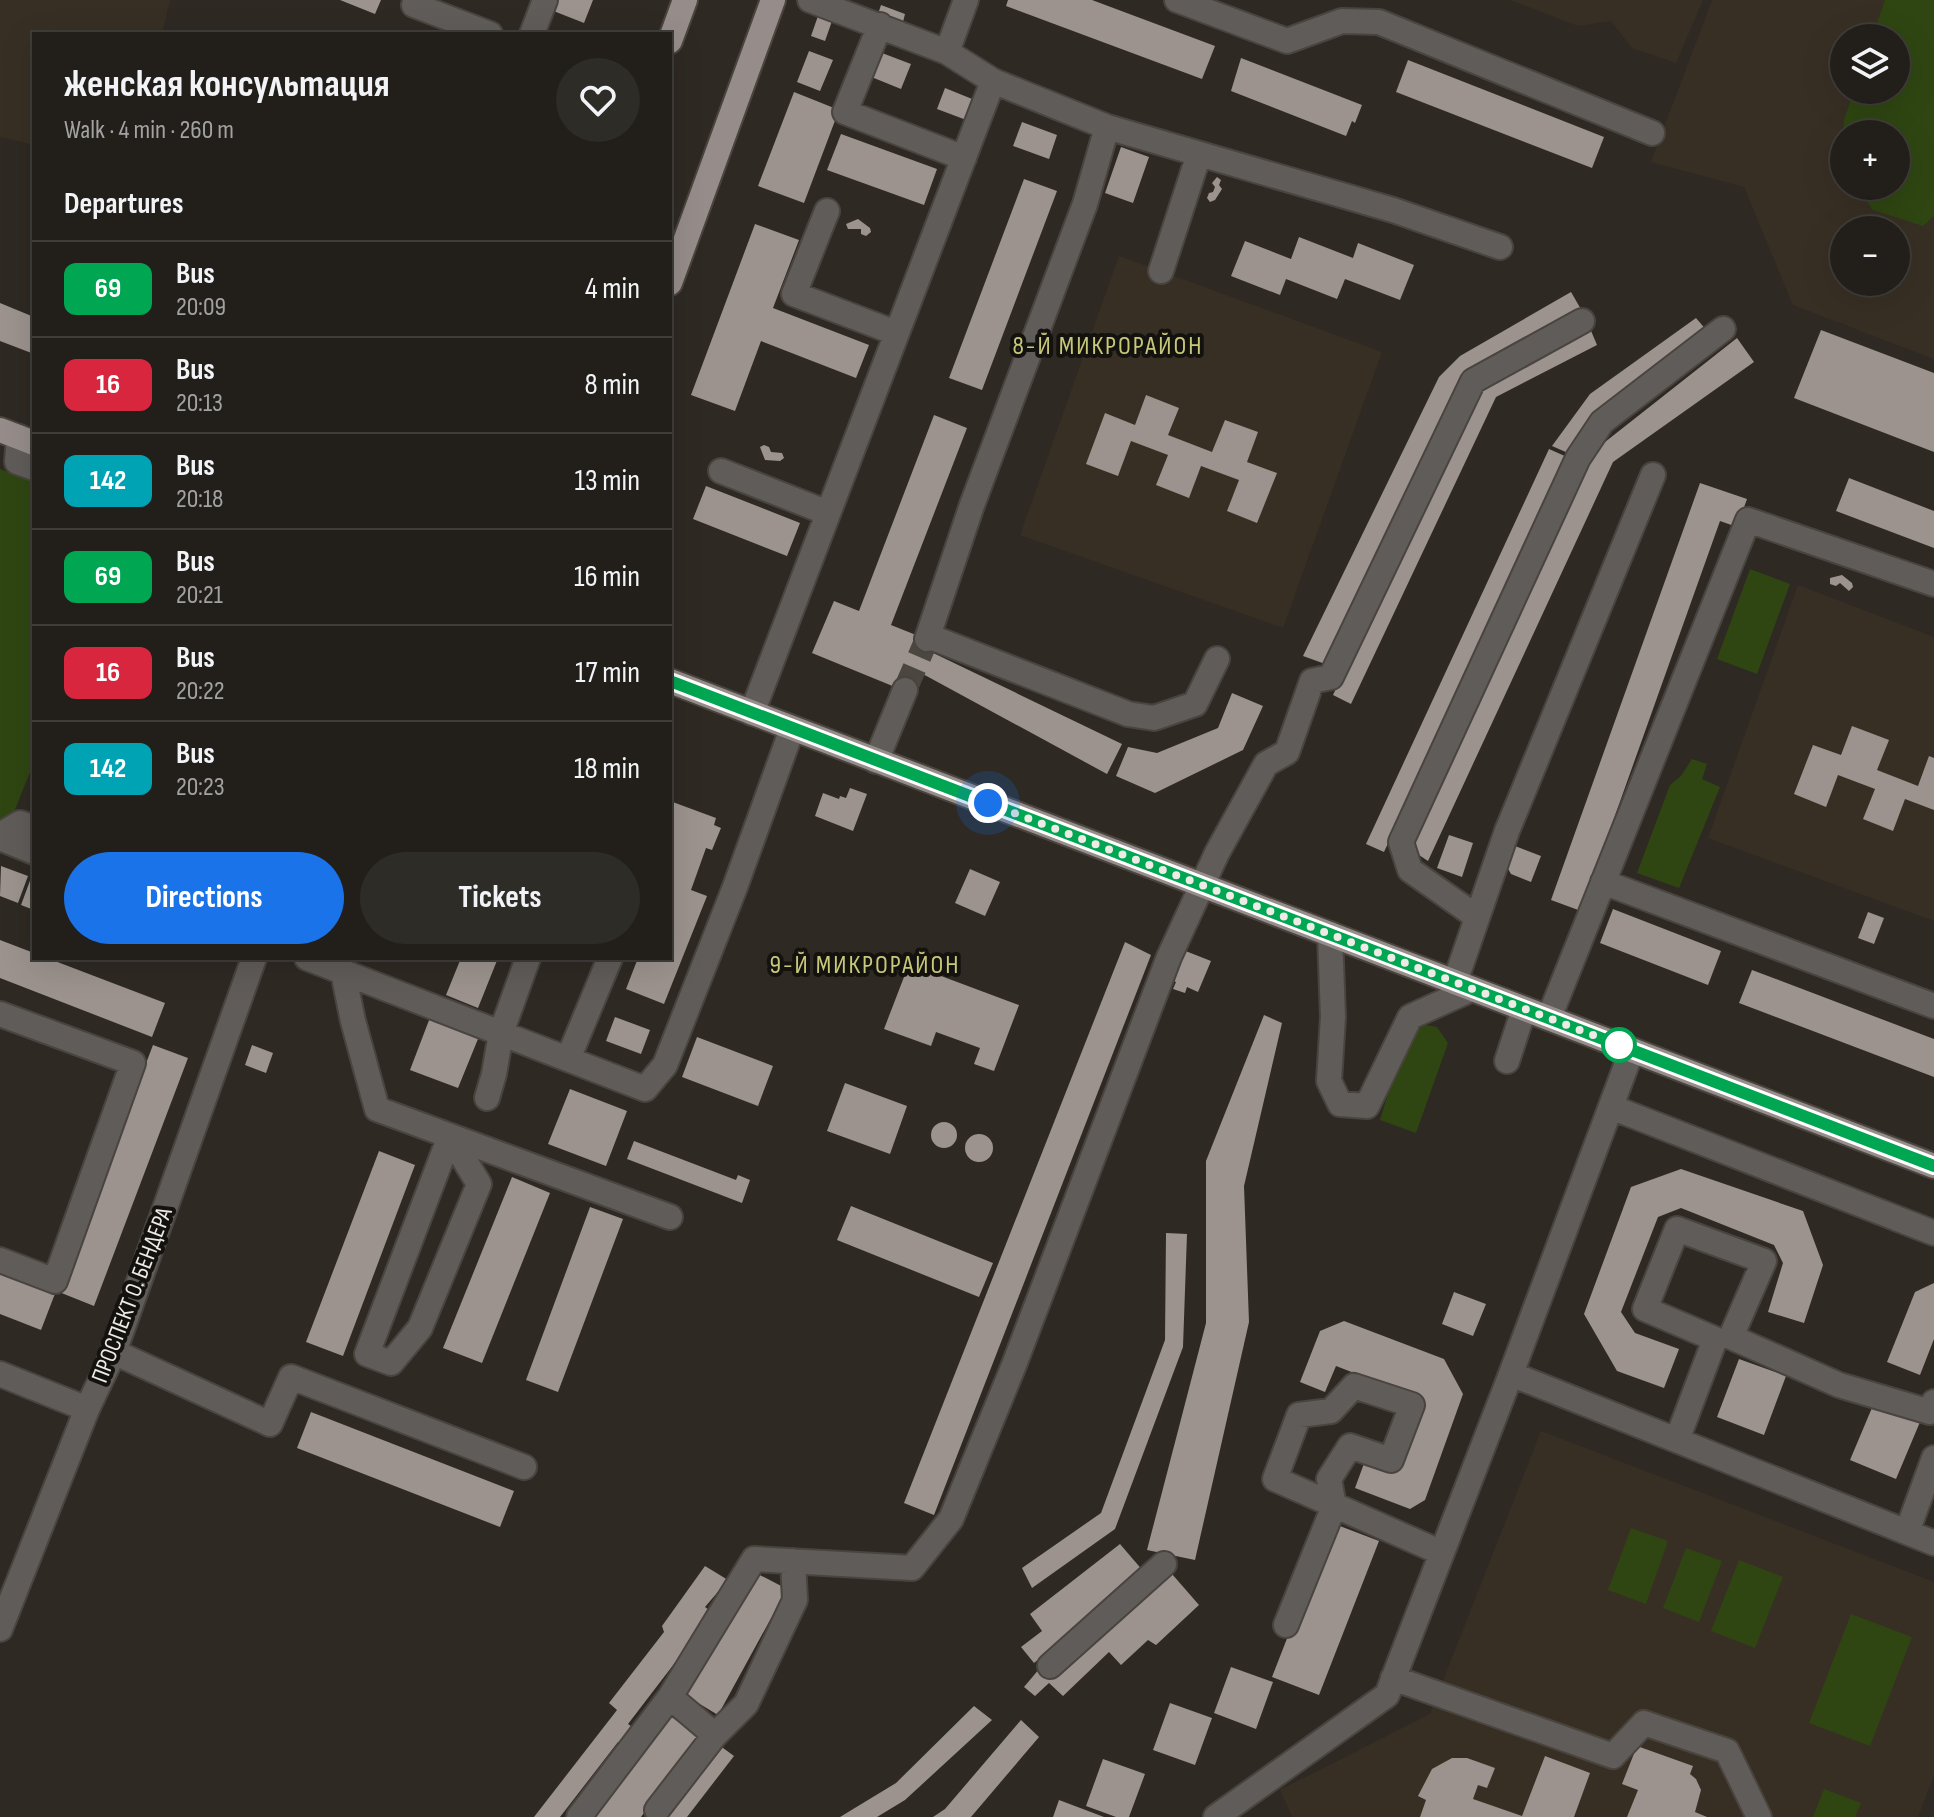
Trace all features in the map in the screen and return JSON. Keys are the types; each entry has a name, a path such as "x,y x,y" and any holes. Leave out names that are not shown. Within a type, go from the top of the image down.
{"main road":[{"path":"672,36 685,0"},
{"path":"672,278 773,0"},
{"path":"672,682 1463,986 1933,1161"}],"street":[{"path":"533,32 545,0"},
{"path":"810,0 947,52 993,81 1107,127 1393,210 1500,247"},
{"path":"947,52 966,0"},
{"path":"1177,0 1287,41 1342,21 1379,22 1652,133"},
{"path":"415,3 485,32"},
{"path":"880,25 845,112 964,158"},
{"path":"752,713 993,81"},
{"path":"1107,127 1085,204 972,505 928,637 1128,714 1154,718 1195,704 1217,659"},
{"path":"1161,271 1199,154"},
{"path":"827,211 794,294 896,333"},
{"path":"579,1817 670,1697 754,1559 912,1568 951,1519 1014,1365 1169,957 1217,853 1266,764 1287,752 1312,681 1331,677 1473,381 1582,321"},
{"path":"1477,917 1410,870 1401,842 1578,458 1602,422 1723,329"},
{"path":"18,437 17,462 32,467"},
{"path":"721,471 828,513"},
{"path":"1330,934 1333,1017 1329,1081 1340,1104 1367,1106 1410,1017 1463,986 1477,917 1507,831 1653,475"},
{"path":"1549,1018 1748,520 1934,584"},
{"path":"876,761 905,690"},
{"path":"312,960 645,1089 665,1065 735,887 792,729"},
{"path":"0,837 20,823 32,827"},
{"path":"0,837 32,851"},
{"path":"1603,882 1934,1006"},
{"name":"ПРОСПЕКТ О. БЕНДЕРА","path":"0,1629 87,1409 114,1352 253,960"},
{"path":"487,1098 501,1033 527,960"},
{"path":"568,1059 609,960"},
{"path":"343,972 377,1109 670,1217"},
{"path":"1507,1061 1524,1009"},
{"path":"0,1014 133,1063 55,1281 0,1260"},
{"path":"1216,1817 1387,1695 1632,1050"},
{"path":"1611,1107 1934,1233"},
{"path":"450,1136 479,1184 420,1328 391,1363 367,1354 450,1136"},
{"path":"1677,1440 1723,1338 1764,1261 1677,1229 1645,1309 1723,1338 1839,1385 1933,1410"},
{"path":"114,1352 270,1424 291,1377 437,1421 524,1467"},
{"path":"0,1374 87,1409"},
{"path":"1511,1374 1934,1543"},
{"path":"1286,1625 1334,1506 1329,1479 1350,1446 1391,1460 1412,1405 1354,1386 1331,1411 1299,1415 1275,1479 1334,1506 1442,1553"},
{"path":"1907,1532 1934,1458"},
{"path":"657,1810 715,1735 746,1704 795,1600 793,1561"},
{"path":"1050,1666 1164,1564"},
{"path":"1393,1678 1613,1756 1644,1723 1727,1751 1759,1817"},
{"path":"670,1697 715,1735"}],"shaded area":[{"path":"0,0 170,0 162,32 32,32 32,145 0,137"},
{"path":"1510,0 1703,0 1676,63 1632,48 1611,21 1578,26"},
{"path":"1712,0 1934,0 1934,359 1793,305 1744,187 1651,162"},
{"path":"1119,256 1382,352 1283,628 1020,535"},
{"path":"1798,585 1934,637 1934,921 1708,838"},
{"path":"1541,1431 1934,1582 1934,1776 1918,1817 1292,1817 1280,1790 1430,1714"}],"green space":[{"path":"1885,0 1934,0 1934,216 1923,226 1910,222 1910,216 1892,216 1873,210 1866,200 1910,200 1910,120 1844,120 1849,104 1910,104 1910,24 1877,24"},
{"path":"0,469 32,481 32,767 9,825 0,822"},
{"path":"1750,569 1790,584 1757,674 1717,659"},
{"path":"1692,759 1707,764 1702,779 1720,787 1679,888 1637,873 1670,785 1681,776"},
{"path":"1426,1025 1437,1027 1448,1043 1416,1133 1380,1120 1404,1052 1418,1030"},
{"path":"1631,1528 1668,1541 1646,1604 1608,1590"},
{"path":"1686,1548 1722,1561 1699,1622 1663,1608"},
{"path":"1739,1560 1783,1577 1755,1648 1711,1631"},
{"path":"1851,1614 1912,1637 1870,1746 1809,1723"},
{"path":"1824,1789 1861,1803 1855,1817 1813,1817"}],"building":[{"path":"340,0 381,0 375,14"},
{"path":"555,0 593,0 584,23 551,10"},
{"path":"1008,0 1092,0 1215,46 1202,79 1006,6"},
{"path":"881,5 905,14 903,22 878,14"},
{"path":"818,16 832,21 825,41 811,36"},
{"path":"874,50 911,64 901,89 864,74"},
{"path":"809,51 833,60 820,91 797,82"},
{"path":"1241,58 1362,105 1355,123 1352,121 1346,136 1231,91"},
{"path":"1408,60 1604,137 1592,168 1396,92"},
{"path":"945,88 977,101 969,121 937,109"},
{"path":"794,92 839,110 804,203 758,186"},
{"path":"1022,122 1057,135 1049,159 1013,146"},
{"path":"841,134 937,169 924,205 827,170"},
{"path":"1121,147 1149,157 1133,203 1105,193"},
{"path":"1217,177 1221,180 1219,185 1222,189 1210,202 1207,198 1213,192 1215,187 1212,183"},
{"path":"1024,179 1057,191 982,390 949,378"},
{"path":"858,219 870,228 871,232 866,236 861,234 861,229 848,229 846,224"},
{"path":"755,224 799,240 773,308 869,345 856,378 761,341 735,411 691,395"},
{"path":"1299,237 1353,258 1358,243 1414,265 1400,300 1345,279 1337,299 1286,279 1280,295 1231,276 1245,241 1291,259"},
{"path":"1571,292 1582,311 1500,352 1461,383 1328,665 1303,656 1439,377 1460,356"},
{"path":"0,303 32,316 32,353 0,341"},
{"path":"1696,318 1708,332 1568,453 1552,446 1590,394"},
{"path":"1589,326 1597,345 1496,397 1351,704 1333,695 1481,385"},
{"path":"1821,330 1934,373 1934,452 1794,398"},
{"path":"1737,338 1754,362 1613,462 1428,861 1410,849 1583,468 1605,442"},
{"path":"1146,395 1179,408 1168,435 1212,452 1225,420 1258,432 1247,462 1277,473 1257,523 1227,511 1239,480 1201,466 1189,498 1156,485 1168,455 1131,441 1118,476 1086,464 1105,413 1135,425"},
{"path":"934,415 967,428 891,625 931,641 927,650 1122,744 1107,774 921,673 912,694 812,653 834,601 859,611"},
{"path":"764,445 771,452 782,453 784,458 780,461 765,460 760,447"},
{"path":"1549,449 1567,457 1384,852 1366,844"},
{"path":"1849,478 1934,511 1934,548 1836,511"},
{"path":"1700,483 1747,499 1737,527 1720,521 1581,911 1551,900"},
{"path":"706,486 800,523 787,556 693,519"},
{"path":"1842,575 1852,583 1849,591 1840,583 1836,586 1830,584 1830,578"},
{"path":"1232,693 1263,706 1243,750 1155,793 1116,776 1128,747 1157,753 1218,728"},
{"path":"1852,726 1889,740 1877,770 1918,786 1929,756 1934,758 1934,810 1905,799 1893,831 1863,819 1875,789 1838,775 1826,807 1794,794 1813,745 1841,755"},
{"path":"850,788 867,794 853,831 815,816 823,793 839,799 840,796 846,798"},
{"path":"672,802 716,818 714,825 721,828 712,850 706,848 691,890 707,896 664,1004 626,989 637,960 672,960"},
{"path":"1449,835 1473,843 1462,877 1437,868"},
{"path":"1515,846 1541,856 1531,882 1511,874 1507,867"},
{"path":"1,866 28,876 18,903 0,896"},
{"path":"970,869 1000,882 985,916 955,903"},
{"path":"31,878 32,878 32,909 21,905"},
{"path":"1613,909 1721,951 1708,985 1600,943"},
{"path":"1868,912 1884,918 1874,944 1858,938"},
{"path":"0,940 32,952 32,960 52,960 165,1003 152,1037 0,978"},
{"path":"1125,942 1151,955 934,1515 904,1503"},
{"path":"1183,950 1211,961 1198,992 1187,987 1185,993 1173,989 1176,982 1171,980"},
{"path":"460,960 497,960 478,1008 446,995"},
{"path":"909,964 1019,1005 994,1071 974,1064 980,1048 936,1032 931,1046 884,1029"},
{"path":"1752,970 1934,1039 1934,1077 1739,1003"},
{"path":"431,1015 480,1034 458,1088 410,1070"},
{"path":"1264,1015 1282,1023 1244,1186 1249,1322 1195,1560 1147,1550 1206,1323 1206,1161"},
{"path":"615,1017 650,1030 641,1054 606,1041"},
{"path":"697,1037 773,1066 758,1106 682,1077"},
{"path":"153,1045 188,1058 94,1306 59,1292"},
{"path":"252,1045 273,1053 266,1073 245,1065"},
{"path":"845,1083 907,1106 890,1154 827,1131"},
{"path":"570,1089 627,1111 606,1166 548,1144"},
{"path":"944,1122 953,1126 957,1135 953,1144 944,1148 935,1144 931,1135 935,1126"},
{"path":"979,1134 989,1138 993,1148 989,1158 979,1162 969,1158 965,1148 969,1138"},
{"path":"634,1141 736,1180 738,1175 750,1180 742,1203 627,1159"},
{"path":"379,1151 415,1165 343,1356 306,1342"},
{"path":"1681,1169 1803,1211 1823,1265 1804,1323 1768,1312 1783,1263 1774,1245 1681,1208 1658,1217 1621,1312 1635,1333 1679,1349 1664,1388 1617,1371 1584,1314 1631,1187"},
{"path":"512,1177 550,1193 482,1363 443,1348"},
{"path":"851,1206 993,1263 979,1297 837,1240"},
{"path":"590,1207 623,1219 558,1392 526,1380"},
{"path":"1166,1233 1187,1234 1183,1347 1115,1529 1032,1588 1022,1568 1101,1513 1165,1340"},
{"path":"0,1270 56,1291 41,1330 0,1314"},
{"path":"1934,1283 1934,1339 1920,1375 1887,1362 1915,1292"},
{"path":"1454,1292 1486,1304 1473,1336 1442,1324"},
{"path":"1344,1321 1444,1359 1463,1394 1425,1500 1410,1509 1355,1488 1366,1458 1395,1469 1422,1399 1336,1366 1325,1392 1300,1382 1320,1331"},
{"path":"1739,1359 1786,1376 1764,1435 1717,1417"},
{"path":"1874,1403 1920,1422 1896,1479 1850,1460"},
{"path":"311,1412 514,1491 500,1527 297,1448"},
{"path":"1332,1523 1379,1541 1319,1695 1272,1677"},
{"path":"1120,1544 1144,1572 1034,1663 1021,1647 1042,1631 1030,1614"},
{"path":"705,1566 728,1580 705,1607 713,1613 628,1724 635,1729 622,1745 618,1742 560,1817 534,1817 617,1710 609,1703 664,1632 662,1626"},
{"path":"756,1573 787,1589 718,1715 685,1695"},
{"path":"1172,1574 1199,1605 1156,1645 1148,1640 1121,1665 1109,1652 1063,1696 1049,1683 1035,1696 1024,1687 1040,1668 1053,1677"},
{"path":"1231,1667 1273,1682 1256,1729 1214,1713"},
{"path":"1170,1703 1212,1718 1195,1765 1153,1750"},
{"path":"974,1706 992,1720 905,1800 877,1817 840,1817 896,1783"},
{"path":"669,1715 699,1737 641,1817 593,1817"},
{"path":"1021,1720 1039,1737 971,1817 933,1817 945,1809"},
{"path":"719,1745 734,1756 687,1817 661,1817"},
{"path":"1637,1746 1693,1766 1690,1774 1701,1790 1695,1812 1707,1817 1627,1817 1638,1790 1622,1784"},
{"path":"1545,1756 1590,1773 1574,1817 1420,1817 1426,1800 1418,1796 1432,1769 1452,1758 1467,1758 1495,1768 1487,1788 1478,1785 1473,1799 1522,1816"},
{"path":"1103,1759 1145,1774 1129,1817 1116,1817 1086,1806"},
{"path":"1059,1800 1104,1817 1053,1817"}],"tunnel":[{"path":"905,690 927,639"}],"bus line":[{"name":"69","path":"672,682 1934,1166"}],"district":[{"name":"8-Й МИКРОРАЙОН","path":"1108,346"},
{"name":"9-Й МИКРОРАЙОН","path":"865,965"}],"route":[{"path":"988,803 1632,1050 1619,1045"}]}
